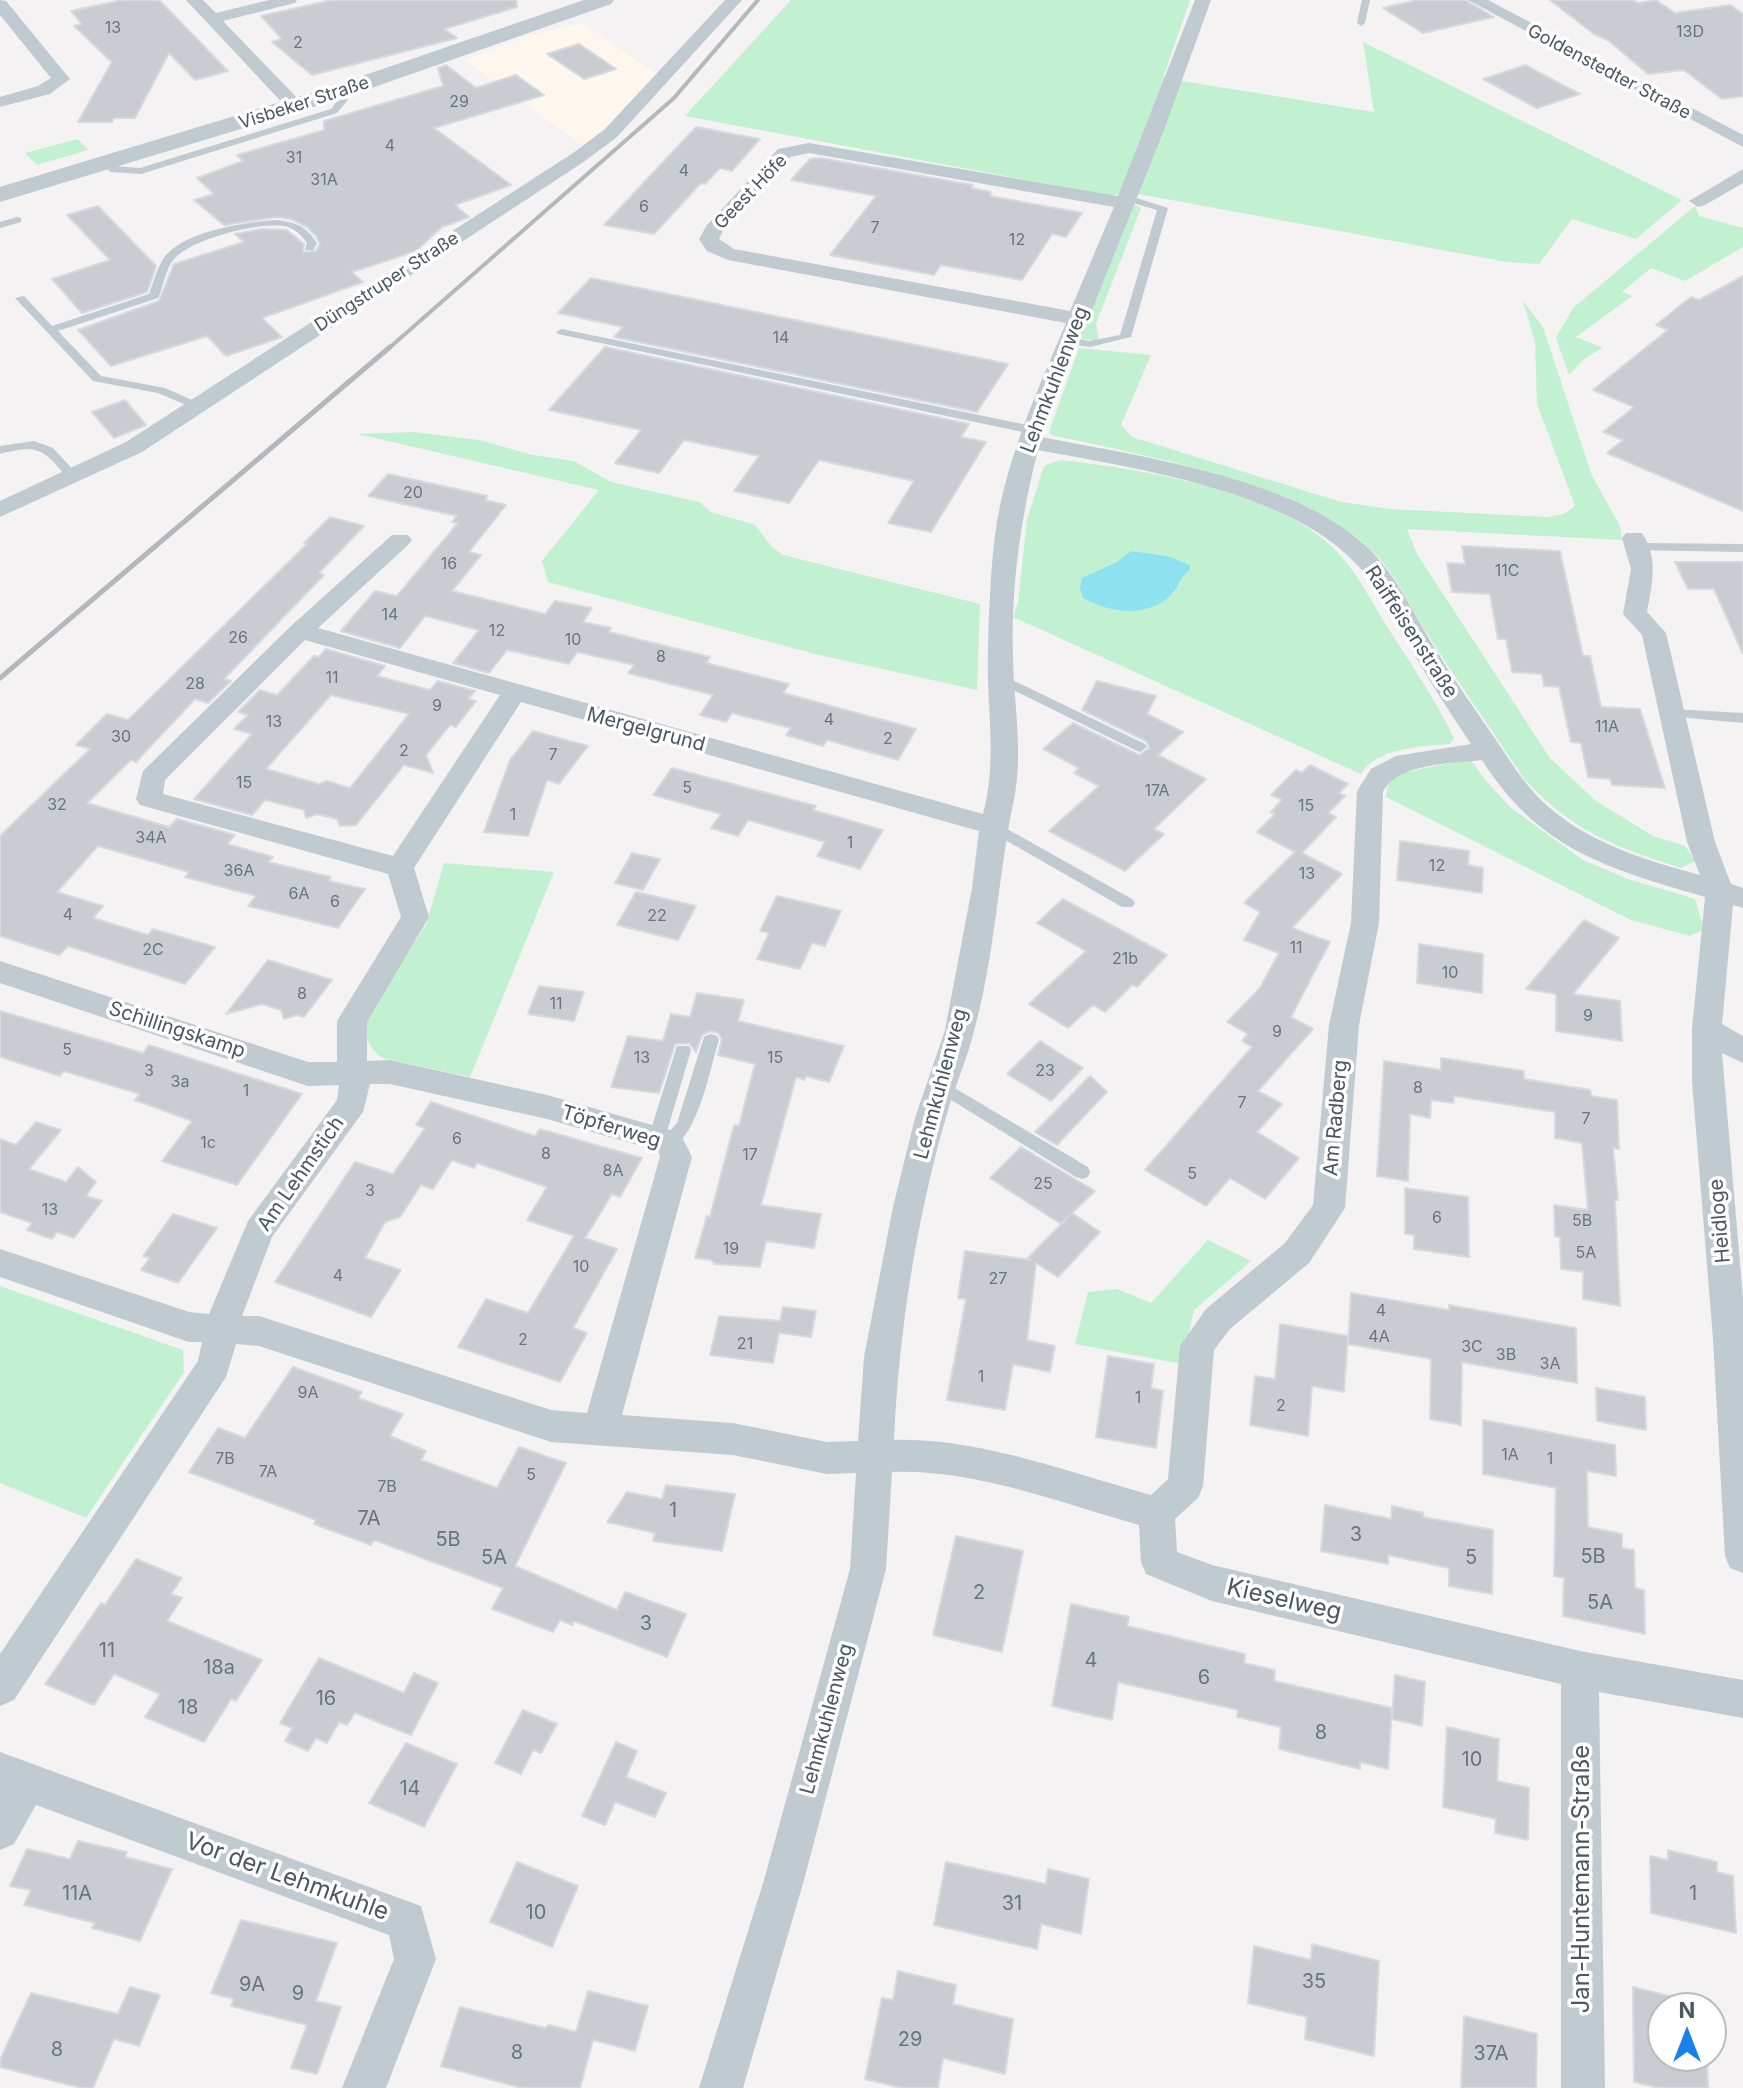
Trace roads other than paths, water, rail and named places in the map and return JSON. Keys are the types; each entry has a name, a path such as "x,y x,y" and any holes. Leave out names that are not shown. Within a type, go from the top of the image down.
{"street":[{"path":"194,0 295,106"},
{"path":"211,19 289,0"},
{"name":"Visbeker Straße","path":"0,195 295,106 604,0"},
{"name":"Düngstruper Straße","path":"0,510 134,447 579,157 611,133 734,0"},
{"name":"Lehmkuhlenweg","path":"721,2088 784,1880 868,1569 881,1357 909,1207 930,1118 960,1030 986,888 993,826 1001,796 1005,742 1000,652 1008,527 1031,436 1203,0"},
{"name":"Goldenstedter Straße","path":"1476,0 1743,142"},
{"path":"0,4 61,79 44,90 0,102"},
{"name":"Geest Höfe","path":"1078,319 728,254 714,247 709,239 714,229 784,153 809,148 1126,200"},
{"path":"1698,201 1743,175"},
{"name":"Raiffeisenstraße","path":"1031,436 1252,495 1316,522 1349,543 1376,573 1462,712 1520,796 1559,827 1597,850 1731,894"},
{"path":"400,540 300,631 152,777 149,799 400,868 514,693"},
{"name":"Heidloge","path":"1635,542 1643,569 1635,614 1654,633 1701,842 1731,894 1717,943 1707,1029 1707,1081 1730,1339 1743,1556"},
{"name":"Mergelgrund","path":"300,631 993,826"},
{"name":"Am Radberg","path":"1157,1513 1185,1486 1197,1346 1218,1319 1297,1253 1329,1208 1344,1025 1365,923 1370,791 1380,775 1405,762 1489,750"},
{"name":"Am Lehmstich","path":"0,1687 214,1366 229,1300 259,1230 352,1103 356,1075 350,1054 352,1021 415,917 400,868"},
{"name":"Schillingskamp","path":"0,972 308,1074 356,1075"},
{"path":"1707,1029 1743,1051"},
{"name":"Töpferweg","path":"356,1075 390,1072 547,1107 662,1140 676,1157 600,1430"},
{"path":"0,1263 189,1327 259,1331 551,1426 733,1439 827,1458 911,1455 989,1467 1157,1513"},
{"name":"Kieselweg","path":"1157,1513 1159,1562 1212,1583 1580,1670 1743,1699"},
{"name":"Jan-Huntemann-Straße","path":"1580,1670 1583,2088"},
{"path":"0,1830 14,1776"},
{"name":"Vor der Lehmkuhle","path":"14,1776 406,1921 415,1959 364,2088"}],"lane":[{"path":"1361,23 1366,0"},
{"path":"104,164 111,169 141,171 334,111 343,100 335,93"},
{"path":"1068,341 1090,344 1125,337 1163,208 1126,200"},
{"path":"0,225 17,220"},
{"path":"50,330 154,296 170,257 190,242 257,224 289,224 306,233 312,243 309,248"},
{"path":"20,298 97,379 161,390 197,406"},
{"path":"562,332 1031,436"},
{"path":"0,450 25,442 40,443 52,451 72,476"},
{"path":"1635,542 1743,548"},
{"path":"1002,679 1140,747"},
{"path":"1672,713 1743,718"},
{"path":"993,826 1127,903"},
{"path":"662,1140 684,1126 711,1040"},
{"path":"662,1140 683,1050"},
{"path":"941,1086 1082,1172"}],"water":[{"path":"1131,551 1168,556 1190,565 1190,570 1162,602 1140,610 1117,610 1083,598 1080,588 1082,578 1117,562"}],"railway":[{"path":"388,349 674,98 758,0"},
{"path":"0,678 390,347"}]}
